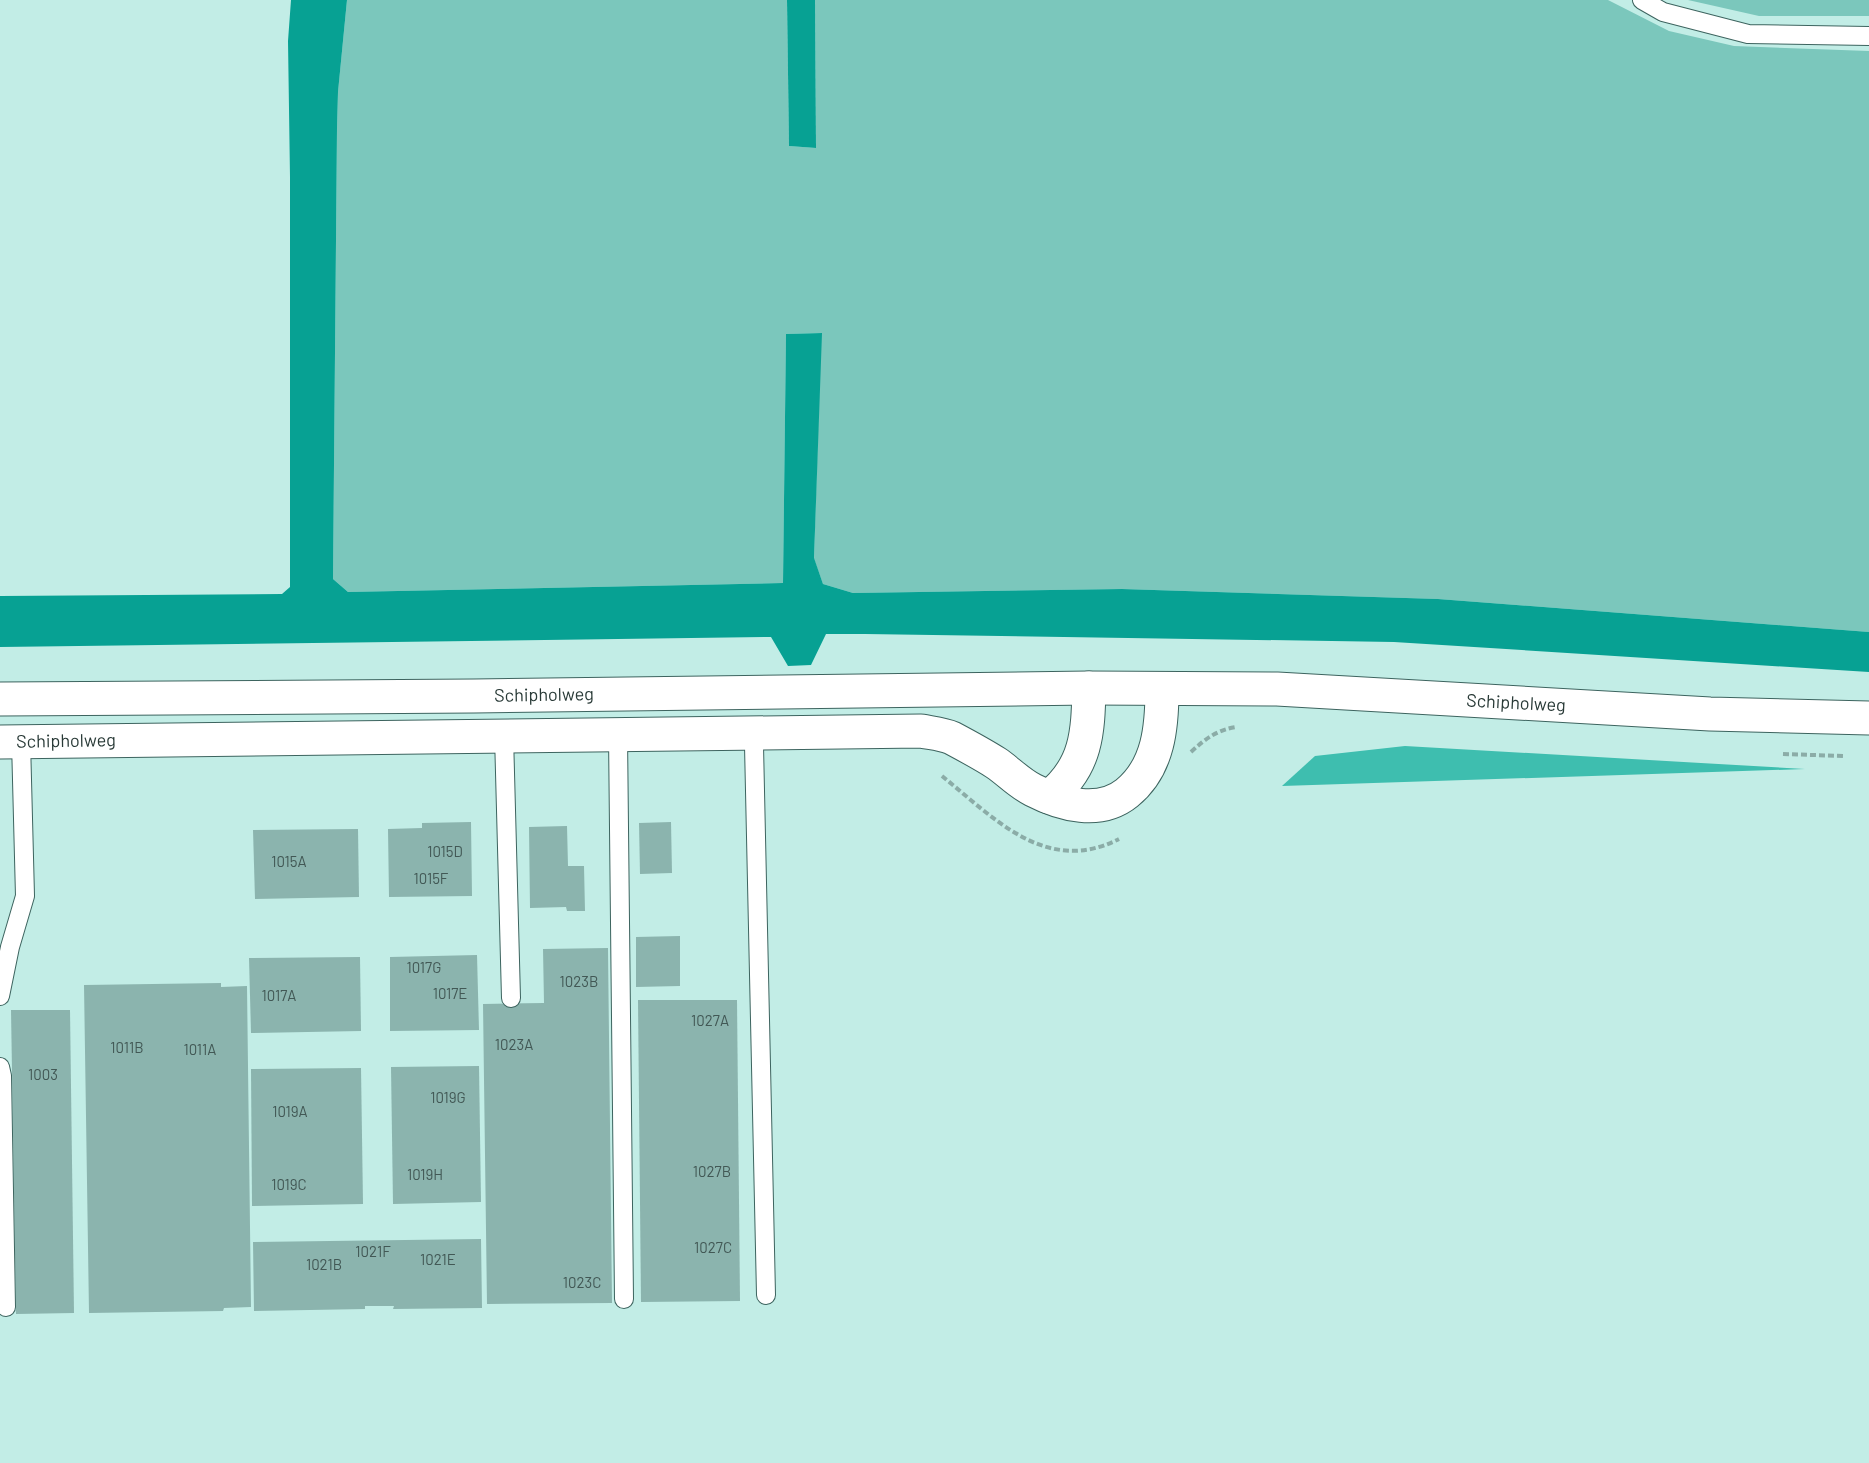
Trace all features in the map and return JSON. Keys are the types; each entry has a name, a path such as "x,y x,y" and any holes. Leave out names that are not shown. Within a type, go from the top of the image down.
{"main road":[{"path":"1049,797 1071,777 1082,755 1088,726 1089,688"},
{"name":"Schipholweg","path":"10,742 921,731 950,737 997,764 1032,790 1076,806 1094,806 1121,798 1137,785 1150,767 1162,722 1162,688"},
{"name":"Schipholweg","path":"0,699 462,697 822,690 1276,689 1710,714 1869,718"}],"lane":[{"path":"1642,0 1663,12 1748,34 1869,36"},
{"path":"765,732 754,745 766,1295"},
{"path":"618,734 624,1299"},
{"path":"504,735 512,998"},
{"path":"0,996 10,947 25,896 10,742"},
{"path":"0,1067 6,1307"}],"shaded area":[{"path":"291,0 347,0 338,92 337,128 333,579 348,592 783,583 786,334 822,333 814,558 823,584 853,593 1122,589 1438,599 1869,632 1869,672 1394,642 865,634 826,634 811,665 788,666 771,637 0,647 0,596 282,594 290,587 288,41"},
{"path":"347,0 787,0 789,146 816,148 815,0 1608,0 1669,31 1734,46 1869,51 1869,632 1438,599 1122,589 853,593 823,584 814,559 821,333 786,334 783,583 348,592 333,579 337,128 338,92"},
{"path":"787,0 815,0 816,148 789,146"},
{"path":"1688,0 1869,0 1869,16 1759,16"},
{"path":"1405,746 1805,769 1282,786 1315,756"}],"building":[{"path":"471,822 472,896 389,897 388,829 422,828 422,823"},
{"path":"671,822 672,873 640,874 639,823"},
{"path":"567,826 568,866 584,866 585,911 567,911 566,907 530,908 529,827"},
{"path":"358,829 359,897 255,899 253,830"},
{"path":"680,936 680,986 636,987 636,937"},
{"path":"608,948 612,1303 487,1304 483,1004 544,1003 543,949"},
{"path":"477,955 479,1030 390,1031 390,957"},
{"path":"360,957 361,1031 251,1033 249,958"},
{"path":"221,983 221,987 247,986 251,1307 224,1308 223,1311 89,1313 84,985"},
{"path":"638,1000 737,1000 740,1301 641,1302"},
{"path":"11,1010 70,1010 74,1313 16,1314"},
{"path":"479,1066 481,1202 393,1204 391,1067"},
{"path":"361,1068 363,1204 252,1206 251,1069"},
{"path":"481,1239 482,1308 393,1309 394,1306 365,1306 365,1309 254,1311 253,1242"}]}
